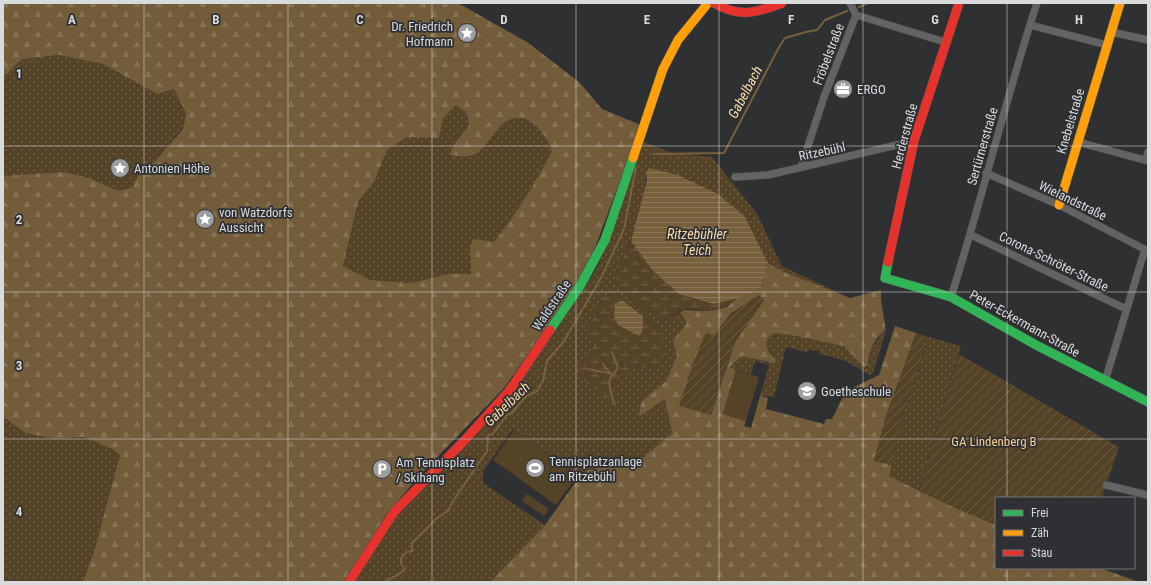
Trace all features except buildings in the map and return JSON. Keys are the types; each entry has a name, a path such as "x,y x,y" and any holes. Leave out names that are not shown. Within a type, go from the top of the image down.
{"street":[{"name":"Waldstraße","path":"349,582 394,512 463,442 510,391 580,286 604,240 663,68 678,40 708,3"},
{"path":"714,3 727,11 748,14 782,3"},
{"path":"850,3 856,15"},
{"name":"Herderstraße","path":"885,278 914,141 945,42 959,3"},
{"name":"Sertürnerstraße","path":"951,297 971,235 986,173 1037,3"},
{"name":"Knebelstraße","path":"1059,205 1120,3"},
{"name":"Fröbelstraße","path":"801,167 824,97 856,15 945,42"},
{"path":"1030,25 1107,45"},
{"path":"1111,32 1148,40"},
{"name":"Ritzebühl","path":"734,177 768,175 914,141"},
{"path":"1078,142 1147,161 1148,152"},
{"name":"Wielandstraße","path":"986,173 1059,205 1147,250"},
{"name":"Corona-Schröter-Straße","path":"971,235 1126,310"},
{"path":"1105,381 1126,310 1147,250"},
{"name":"Peter-Eckermann-Straße","path":"885,278 951,297 1036,345 1148,402"},
{"path":"1106,485 1148,494"}],"green space":[{"path":"3,3 458,3 527,42 579,82 602,109 641,125 593,253 567,299 504,388 419,476 385,516 347,582 83,582 95,548 120,455 112,449 84,437 56,439 26,433 3,417 3,176 64,172 92,179 118,191 132,187 139,174 155,161 183,129 186,113 174,89 157,94 103,64 59,55 22,59 3,78","holes":["456,105 467,113 469,125 453,145 450,155 474,155 485,146 503,124 515,118 522,118 535,125 545,137 552,151 525,198 494,242 473,239 470,249 471,274 448,274 411,283 371,280 343,266 358,202 374,182 387,150 407,137 439,138 443,118"]},
{"path":"59,55 103,64 157,94 174,89 186,112 183,128 155,161 139,174 132,187 118,191 92,179 3,176 3,78 22,59"},
{"path":"455,104 467,113 469,125 453,144 450,156 477,153 503,123 515,118 522,118 535,125 541,131 549,144 552,151 535,184 514,216 494,242 470,249 471,274 448,274 411,283 371,280 343,266 358,202 374,182 387,150 406,137 439,137 443,118"},
{"path":"641,141 673,153 712,157 757,214 782,266 850,298 782,271 768,263 745,217 669,173 653,169 646,172 644,197 639,217 633,235 619,266 615,283 630,299 663,321 680,312 687,323 673,340 677,356 666,381 641,402 640,417 665,399 672,433 639,461 587,470 580,476 513,429 483,471 483,483 545,525 490,582 355,582 370,555 400,512 522,379 594,273 609,242","holes":["613,290 622,300 660,328 658,369 640,368 625,363 588,325 604,297"]},
{"path":"631,241 652,270 714,304 736,299 729,305 717,310 686,309 677,312 663,321 630,299 615,283 617,270"},
{"path":"768,263 782,271 850,298 881,290 881,300 886,331 884,329 874,343 870,352 868,365 864,367 844,346 786,334 773,333 768,338 766,343 769,352 776,360 774,363 742,356 730,367 736,370 723,414 746,421 744,426 751,428 760,396 768,398 766,409 824,424 826,419 832,419 843,397 852,388 879,375 895,326 916,333 886,416 874,461 892,465 889,476 949,505 995,525 995,569 1103,569 1139,582 490,582 545,525 580,476 587,470 639,461 672,433 665,399 639,417 641,402 666,381 677,356 673,340 687,323 680,312 685,310 707,311 727,307 736,299 744,297 761,288","holes":["764,300 735,342 711,415 692,366 706,333 714,336 731,313 747,304"]},
{"path":"613,290 622,300 615,304 643,328 643,316 660,328 666,350 658,369 634,366 627,369 618,377 615,386 615,405 611,409 601,394 580,378 580,368 593,348 588,325 604,297"},
{"path":"759,295 764,300 735,342 711,415 679,406 692,366 706,333 714,336 731,313"},
{"path":"884,329 886,331 873,373 869,375 846,361 820,354 819,351 810,350 806,352 786,347 774,397 760,396 769,365 755,361 751,374 730,368 742,356 755,358 768,363 773,355 767,348 766,343 768,337 773,333 831,342 844,346 868,365 871,350"},
{"path":"916,333 929,337 901,423 892,465 874,461 886,416"},
{"path":"929,337 961,346 919,490 889,476 901,423"},
{"name":"GA Lindenberg B","path":"959,354 1119,447 1102,497 995,497 995,525 949,505 919,490"},
{"path":"736,370 759,377 746,421 723,414"},
{"path":"3,417 7,421 56,439 84,437 112,449 120,455 95,548 83,582 3,582"},
{"name":"Tennisplatzanlage am Ritzebühl","path":"514,430 578,475 556,505 493,460"},
{"path":"527,494 549,509 544,516 522,501"}],"water":[{"name":"Ritzebühler Teich","path":"649,168 678,175 718,194 745,217 768,263 761,288 744,297 714,304 679,294 652,270 631,241 647,181 646,172"},
{"path":"622,300 643,316 643,328 640,336 618,325 614,315 615,304"}],"waterway":[{"name":"Gabelbach","path":"859,7 868,3"},
{"name":"Gabelbach","path":"653,154 724,153 785,38 817,30 825,20 847,11"},
{"name":"Gabelbach","path":"384,582 398,575 405,569 401,564 401,558 407,552 412,551 412,543 437,518 448,511 453,501 487,451 488,435 493,434 507,415 512,413 525,397 537,391 543,381 547,361 564,341 602,276 624,229 636,168"},
{"path":"836,314 847,322 855,340 868,352"},
{"path":"612,352 618,368 611,376 610,381 611,392 615,404"},
{"path":"603,364 609,372"},
{"path":"588,369 613,374"}],"traffic: fast":[{"path":"550,330 580,286 605,240 633,158"},
{"path":"888,262 885,278 951,297 1036,345 1148,402"}],"traffic: slow":[{"path":"633,158 663,69 678,40 708,3"},
{"path":"1059,205 1120,3"}],"traffic: jam":[{"path":"714,3 723,8 740,12 756,11 782,3"},
{"path":"888,262 914,141 959,3"},
{"path":"349,582 394,512 463,442 509,391 550,330"}],"place":[{"name":"Dr. Friedrich Hofmann","path":"467,33"},
{"name":"ERGO","path":"843,89"},
{"name":"Antonien Höhe","path":"120,168"},
{"name":"von Watzdorfs Aussicht","path":"205,219"},
{"name":"Goetheschule","path":"807,391"},
{"name":"Tennisplatzanlage am Ritzebühl","path":"535,468"},
{"name":"Am Tennisplatz / Skihang","path":"382,469"}]}
